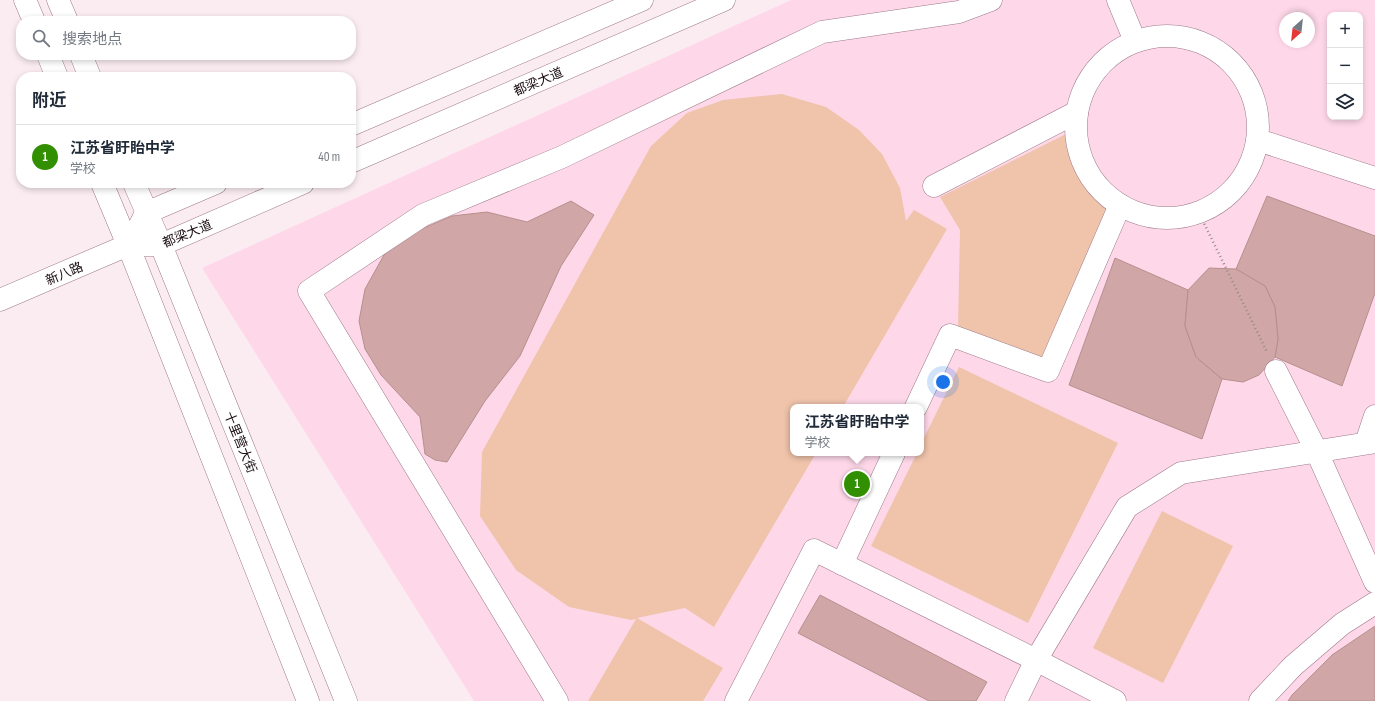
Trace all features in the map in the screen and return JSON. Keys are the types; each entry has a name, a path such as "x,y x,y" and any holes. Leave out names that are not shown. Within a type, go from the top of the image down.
{"street":[{"path":"25,0 32,16"},
{"path":"58,0 65,16"},
{"path":"356,123 642,0"},
{"name":"都梁大道","path":"356,160 724,0"},
{"path":"557,701 309,291 423,215 562,157 822,32 959,12 991,0"},
{"path":"1118,0 1135,41"},
{"path":"1149,36 1179,36 1208,44 1233,62 1250,87 1259,116 1257,147 1246,175 1226,198 1199,213 1169,218 1139,214 1120,205 1091,178 1078,151 1075,121 1077,112 1082,91 1098,66 1121,47 1149,36"},
{"path":"50,60 55,72"},
{"path":"83,60 88,72"},
{"path":"934,186 1077,112"},
{"path":"1258,140 1375,178"},
{"path":"104,188 308,701"},
{"name":"十里营大街","path":"136,188 161,245 346,701"},
{"path":"128,245 146,213 204,188"},
{"name":"都梁大道","path":"128,245 161,245 292,188"},
{"path":"917,404 950,334 1048,371 1120,205"},
{"name":"新八路","path":"0,300 128,245"},
{"path":"1276,371 1316,450 1375,582"},
{"path":"1016,701 1036,660 1127,507 1181,473 1370,442 1375,416"},
{"path":"842,564 893,456"},
{"path":"736,701 814,550 1036,660 1115,701"},
{"path":"1260,701 1293,666 1342,624 1375,603"}],"path":[{"path":"1199,213 1276,371"}],"shaded area":[{"path":"791,0 1375,0 1375,701 474,701 202,268"},
{"path":"782,94 826,107 859,130 882,154 900,188 906,221 914,210 947,229 845,404 790,404 790,456 814,456 714,627 685,608 637,618 723,668 703,701 588,701 636,619 631,620 569,607 516,570 480,516 482,452 651,146 687,113 723,100"},
{"path":"1068,133 1085,182 1108,209 1045,363 958,327 960,230 940,197"},
{"path":"959,367 1118,443 1028,623 871,546 916,456 924,456 924,438"},
{"path":"1162,511 1233,546 1163,683 1093,648"}],"building":[{"path":"1267,196 1375,236 1375,293 1342,386 1275,357 1278,339 1275,307 1265,286 1236,269"},
{"path":"571,201 594,215 561,266 520,356 485,401 447,462 435,460 425,454 420,417 381,375 365,349 359,321 365,289 384,255 412,233 452,216 487,212 527,222"},
{"path":"1115,258 1188,290 1185,326 1196,357 1222,379 1202,439 1069,385"},
{"path":"1209,268 1236,269 1265,286 1275,307 1278,339 1275,357 1259,375 1243,382 1222,379 1196,357 1185,326 1188,290"},
{"path":"820,595 987,682 976,701 929,701 798,633"},
{"path":"1375,626 1375,701 1288,701 1292,695 1332,655"}],"place":[{"name":"江苏省盱眙中学","path":"857,484"}]}
